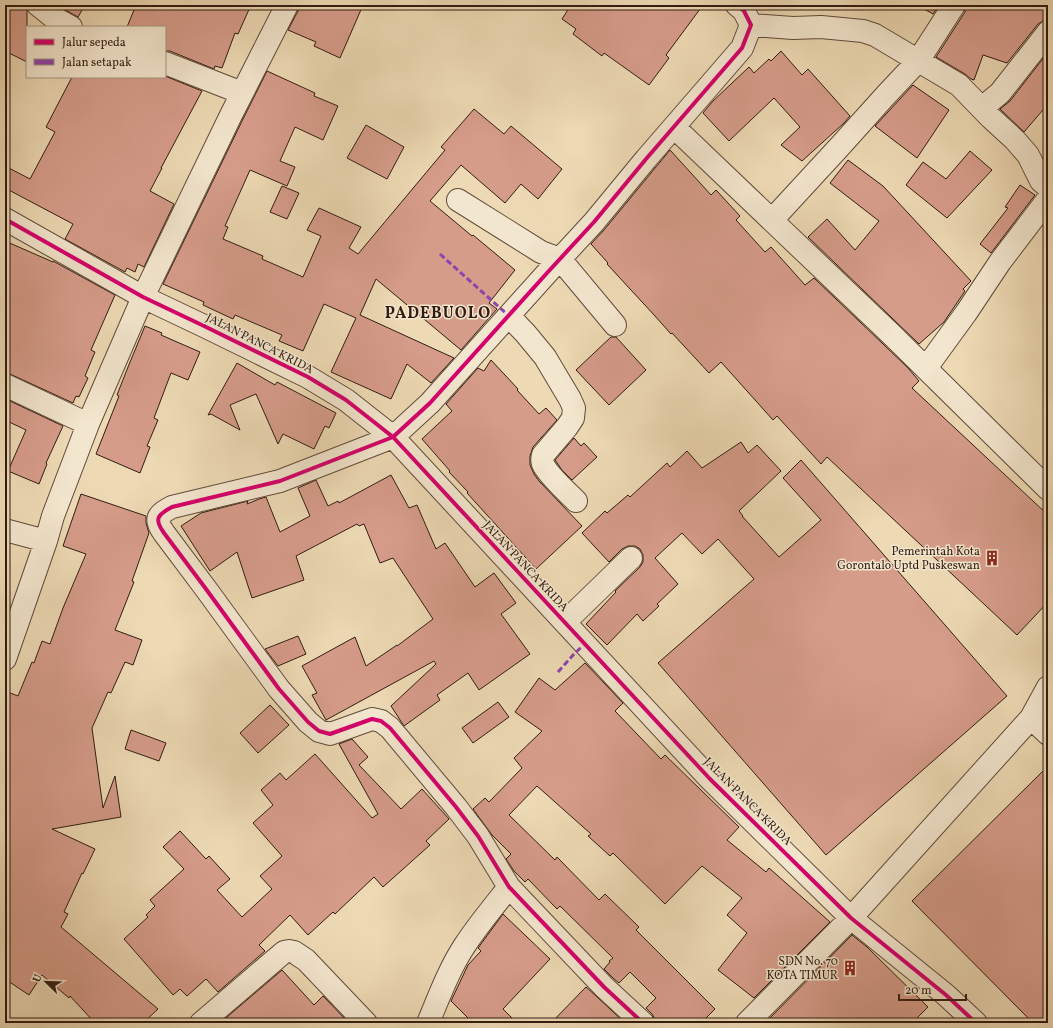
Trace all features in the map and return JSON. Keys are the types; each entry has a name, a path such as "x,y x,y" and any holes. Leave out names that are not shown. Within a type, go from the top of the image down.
{"street":[{"path":"38,5 53,17 69,26"},
{"path":"5,659 46,541 53,516 88,424 143,297 242,93 287,5"},
{"path":"643,1023 604,987 509,886 478,836 456,807 390,728 381,721 372,718 330,734 319,731 300,714 278,690 159,526 158,520 160,515 172,508 280,481 393,437 430,403 594,222 742,48 751,25 744,11 737,5"},
{"path":"772,220 918,61 954,5"},
{"path":"751,25 793,28 821,27 863,31 875,35 959,85 1015,140 1028,155 1041,181 1048,187"},
{"path":"982,108 1000,93 1048,32"},
{"path":"166,63 242,93"},
{"path":"674,127 886,329 1048,489"},
{"path":"926,368 966,313 1000,262 1048,199"},
{"path":"458,200 541,252 560,259 615,325"},
{"name":"JALAN PANCA KRIDA","path":"5,219 143,297 308,377 346,400 393,437 710,779 851,918 946,994 968,1020"},
{"path":"508,316 526,334 545,357 574,408 573,418 543,455 542,459 543,464 550,474 576,501"},
{"path":"5,385 88,424"},
{"path":"5,530 46,541"},
{"path":"565,622 631,558"},
{"path":"747,1023 851,918 1031,718 1048,687"},
{"path":"1031,718 1048,734"},
{"path":"428,1023 441,992 465,945 509,886"},
{"path":"201,1023 284,952 289,951 294,952 306,960 366,1023"}],"building":[{"path":"5,5 26,5 26,62 5,51"},
{"path":"60,5 85,5 78,17 60,7"},
{"path":"136,5 251,5 238,34 235,33 222,68 215,66 214,69 170,51 166,51 166,26 127,26"},
{"path":"299,5 363,5 340,58 314,46 316,42 288,30 298,11"},
{"path":"571,5 703,5 666,55 669,58 649,85 604,53 602,56 573,34 576,29 562,19"},
{"path":"917,5 939,5 933,14"},
{"path":"966,5 986,5 996,8 999,5 1039,5 1048,12 1048,20 1038,24 1007,63 983,55 974,80 936,57 965,12"},
{"path":"781,51 802,75 808,69 850,116 802,161 781,145 800,127 774,98 729,141 703,113 713,101 749,67 754,73 769,59 771,61"},
{"path":"1048,52 1048,104 1024,132 1000,109 1010,101"},
{"path":"267,71 315,93 314,96 338,106 323,140 295,127 280,161 295,167 287,186 250,170 225,226 228,227 223,239 263,256 262,259 303,277 321,236 307,230 319,208 361,227 349,248 358,254 445,150 441,147 474,109 504,134 511,126 562,169 538,199 521,184 505,203 461,165 430,201 515,270 489,303 497,309 461,350 376,279 360,315 454,358 431,383 407,364 391,399 331,372 356,318 324,304 303,351 279,341 282,335 235,315 233,319 203,305 204,302 163,284"},
{"path":"166,76 202,91 150,191 174,204 144,267 138,264 135,272 127,268 125,272 65,239 73,224 5,188 5,166 30,179 55,132 46,127 71,78 166,78"},
{"path":"913,85 949,110 917,158 875,126"},
{"path":"366,125 404,147 387,179 347,158"},
{"path":"670,150 711,195 716,190 740,216 736,220 765,252 771,247 805,285 814,278 908,368 919,381 912,388 1048,515 1048,602 1017,635 827,457 821,464 777,416 773,420 721,362 709,373 672,333 671,334 607,264 608,263 591,244"},
{"path":"970,151 992,170 947,218 906,185 923,162 946,179"},
{"path":"848,160 883,186 971,281 963,289 965,291 944,322 919,344 808,237 827,219 855,250 879,221 830,183"},
{"path":"1020,185 1035,195 991,253 980,244 1008,208 1005,207"},
{"path":"282,186 299,193 287,219 270,212"},
{"path":"5,241 53,261 115,295 91,350 95,352 85,376 88,378 79,397 76,396 73,403 5,373"},
{"path":"145,326 162,333 161,335 200,352 188,380 171,373 154,418 158,420 147,446 150,447 140,473 96,454 119,396 117,395"},
{"path":"611,337 616,337 646,370 609,405 576,370"},
{"path":"491,360 539,414 546,408 557,420 533,447 530,456 530,465 539,481 582,526 536,569 467,493 468,492 449,472 450,471 422,439 452,411 446,404 478,368 484,371"},
{"path":"237,363 275,385 277,382 336,413 329,428 325,426 314,449 283,434 278,444 256,394 230,405 240,430 211,414 208,415"},
{"path":"10,401 63,426 46,463 47,464 39,484 8,471 26,430 5,420 5,413"},
{"path":"574,438 581,446 584,443 597,457 572,480 555,460"},
{"path":"741,442 748,453 757,445 781,471 739,511 779,557 821,520 783,478 801,460 1007,696 826,855 658,663 754,579 718,539 702,554 682,533 655,558 678,584 657,604 659,606 643,621 637,614 607,645 586,624 616,592 615,591 640,567 643,562 643,555 640,549 635,546 628,546 622,549 609,562 582,533 605,511 607,513 628,495 630,497 667,463 670,467 687,451 702,468"},
{"path":"391,475 409,508 417,505 436,549 445,543 475,587 494,573 516,603 501,614 530,654 479,690 468,673 437,695 440,700 404,726 391,706 436,664 434,661 326,720 312,695 317,693 302,666 355,637 366,666 397,646 433,619 393,558 380,563 364,524 359,526 357,524 296,556 304,580 252,598 237,552 210,571 181,526 201,513 248,501 247,504 266,497 280,532 310,516 298,488 316,480 328,506 338,501 339,503"},
{"path":"81,494 146,516 146,523 149,533 132,581 134,582 115,630 142,640 133,665 125,662 111,693 108,692 92,728 103,808 115,776 121,817 52,829 95,849 64,912 68,914 61,927 158,1009 143,1023 95,1023 70,996 69,998 42,975 29,995 5,979 5,691 18,696 32,662 34,663 42,641 50,644 63,608 86,554 63,546"},
{"path":"298,636 306,654 278,666 265,649"},
{"path":"585,663 623,703 615,711 661,759 665,755 739,827 727,840 766,872 769,868 830,922 754,998 718,970 747,933 727,915 742,898 702,866 665,904 613,853 610,856 588,836 591,834 537,786 509,815 555,860 557,857 599,900 605,894 639,927 636,930 715,1009 701,1023 655,1023 655,1019 652,1014 646,1008 656,998 630,972 619,983 604,969 613,958 560,906 557,909 528,879 525,882 514,871 506,859 511,854 492,835 473,809 485,798 489,802 522,768 514,758 542,731 515,712 539,678 555,690"},
{"path":"498,702 509,717 473,743 462,728"},
{"path":"270,705 289,725 258,753 240,733"},
{"path":"131,730 166,743 159,761 125,749"},
{"path":"352,739 368,757 359,765 401,809 422,789 449,819 426,841 430,845 383,887 374,877 335,914 333,912 308,935 290,915 259,945 265,951 218,992 206,979 187,996 180,989 173,995 124,939 148,917 146,915 155,906 150,900 184,869 163,847 180,831 206,859 209,856 230,879 217,890 242,917 272,889 260,876 282,856 253,823 273,805 261,790 280,773 286,780 315,754 372,818 378,814 339,744"},
{"path":"1048,766 1048,1023 1033,1023 912,901"},
{"path":"503,914 550,959 503,1009 517,1023 473,1023 451,1001 468,965 481,951 478,948"},
{"name":"SDN No. 70 KOTA TIMUR","path":"852,935 867,947 928,1007 912,1023 765,1023"},
{"path":"282,970 314,1005 323,996 349,1023 220,1023"},
{"path":"586,987 596,996 625,1023 551,1023"}],"marked path":[{"path":"440,254 509,316"},
{"path":"558,672 585,644"}],"cycle path":[{"path":"643,1023 604,987 509,887 478,836 456,807 390,728 381,721 372,719 330,734 319,731 308,722 279,689 164,533 158,521 160,515 172,507 280,481 393,437 430,403 594,222 646,159 742,48 751,25 744,11 737,5"},
{"path":"5,219 143,297 308,377 346,400 393,437 710,779 851,918 946,995 976,1023"}],"place":[{"name":"Pemerintah Kota Gorontalo Uptd Puskeswan","path":"992,558"},
{"name":"SDN No. 70 KOTA TIMUR","path":"850,968"}],"district":[{"name":"PADEBUOLO","path":"438,312"}]}
